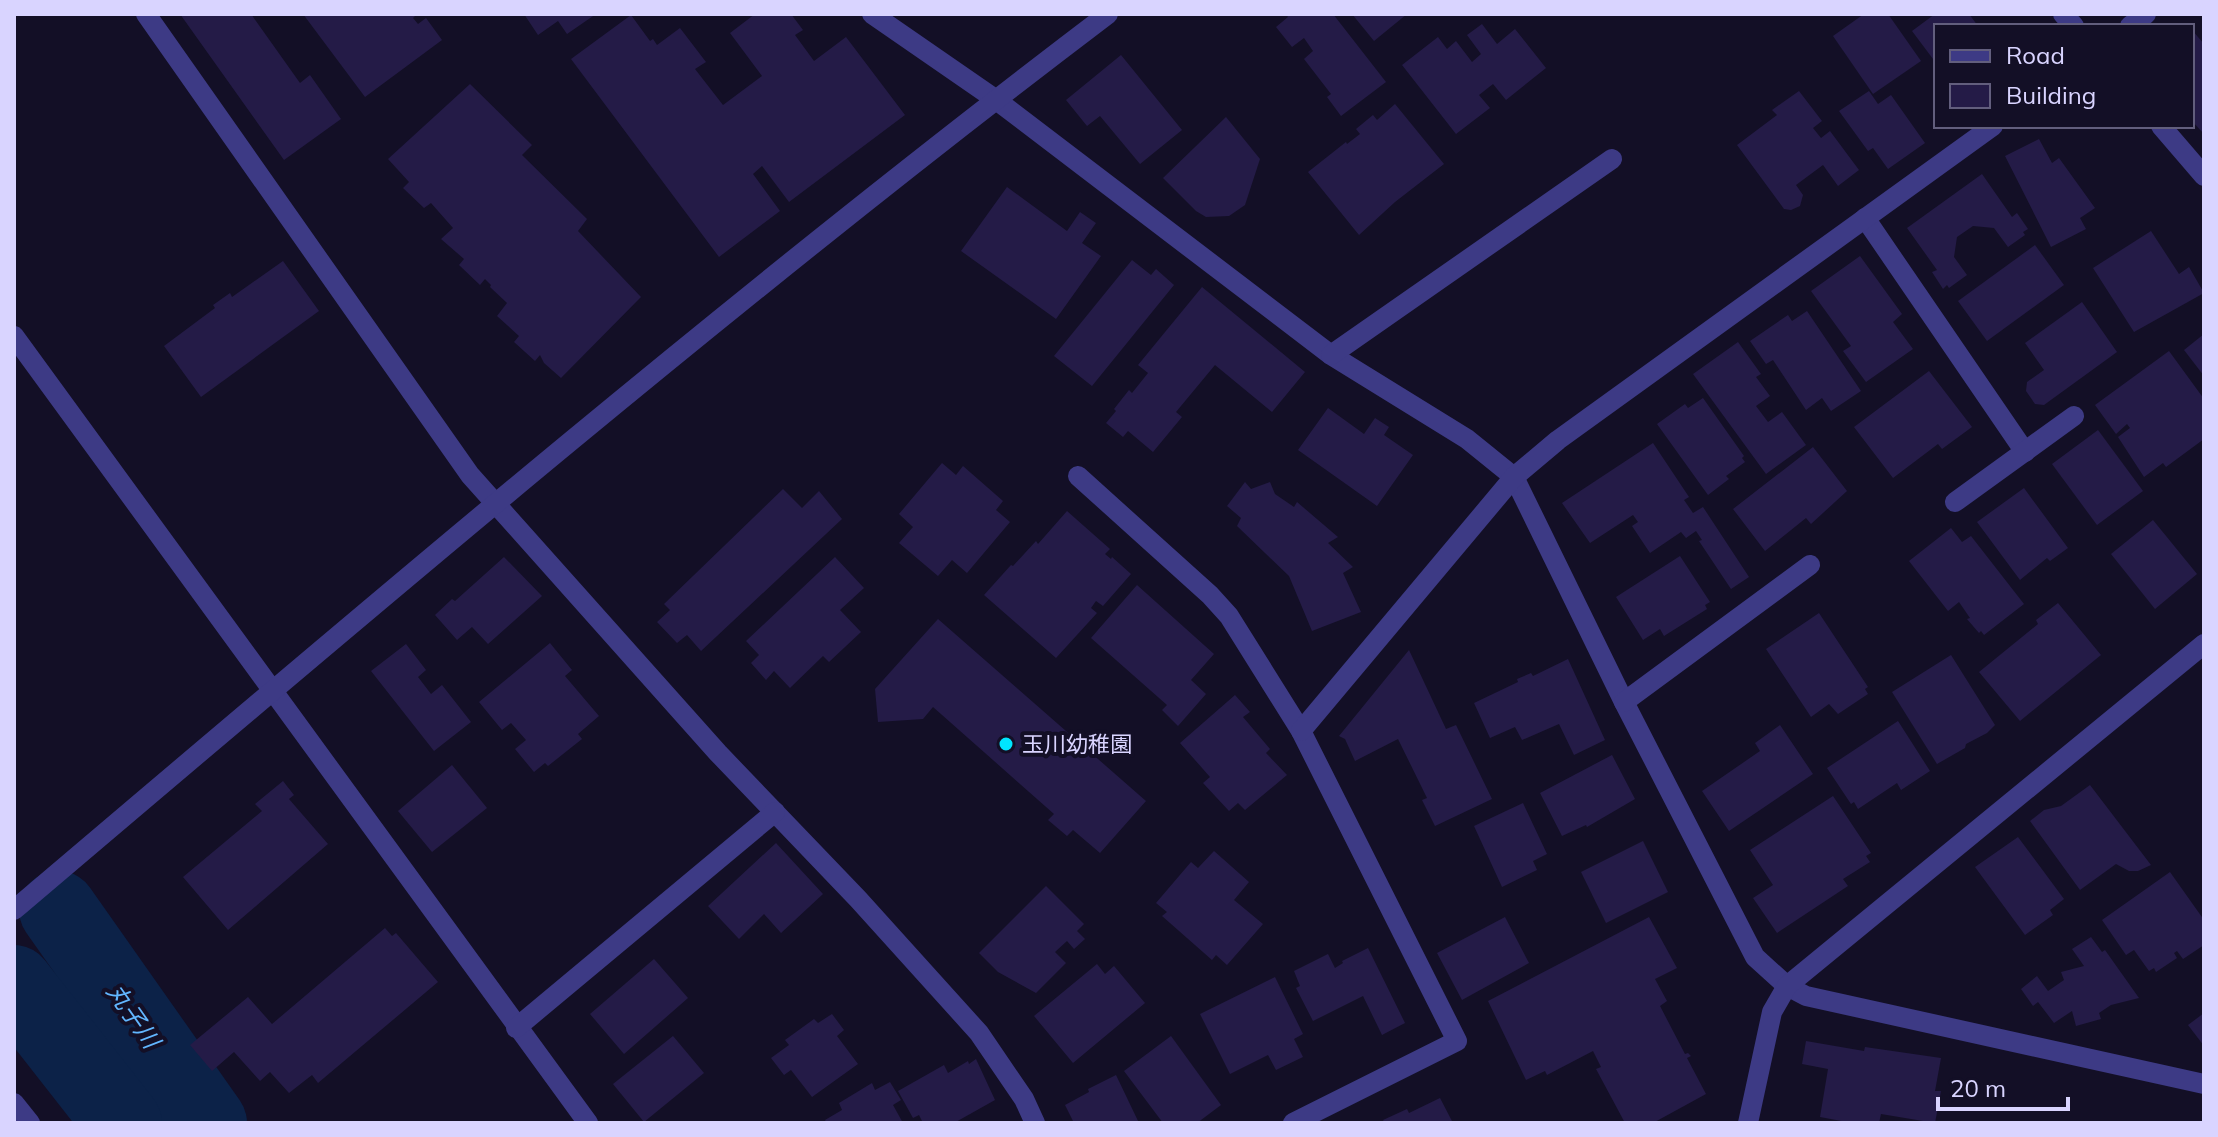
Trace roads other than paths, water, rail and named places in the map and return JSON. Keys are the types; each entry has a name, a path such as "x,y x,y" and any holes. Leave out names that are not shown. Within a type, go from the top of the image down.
{"street":[{"path":"146,14 470,475 718,753 858,899 979,1033 1024,1099 1035,1123"},
{"path":"872,14 995,99 1331,355 1467,439 1514,477 1624,702 1755,957 1787,986 1806,996 2204,1084"},
{"path":"14,910 494,503 995,99 1108,14"},
{"path":"1301,731 1514,477 1558,440 1990,128"},
{"path":"2163,128 2204,176"},
{"path":"1331,355 1612,159"},
{"path":"1865,218 2025,452"},
{"path":"14,336 588,1123"},
{"path":"1955,502 2074,416"},
{"path":"1078,476 1210,595 1229,616 1301,731 1457,1041 1293,1123"},
{"path":"1624,702 1810,565"},
{"path":"1748,1123 1772,1012 1787,986 2204,644"},
{"path":"516,1028 775,812"},
{"path":"14,1103 30,1123"}],"waterway":[{"name":"丸子川","path":"58,910 208,1123"},
{"path":"14,984 123,1123"}],"place":[{"name":"玉川幼稚園","path":"1006,744"}]}
